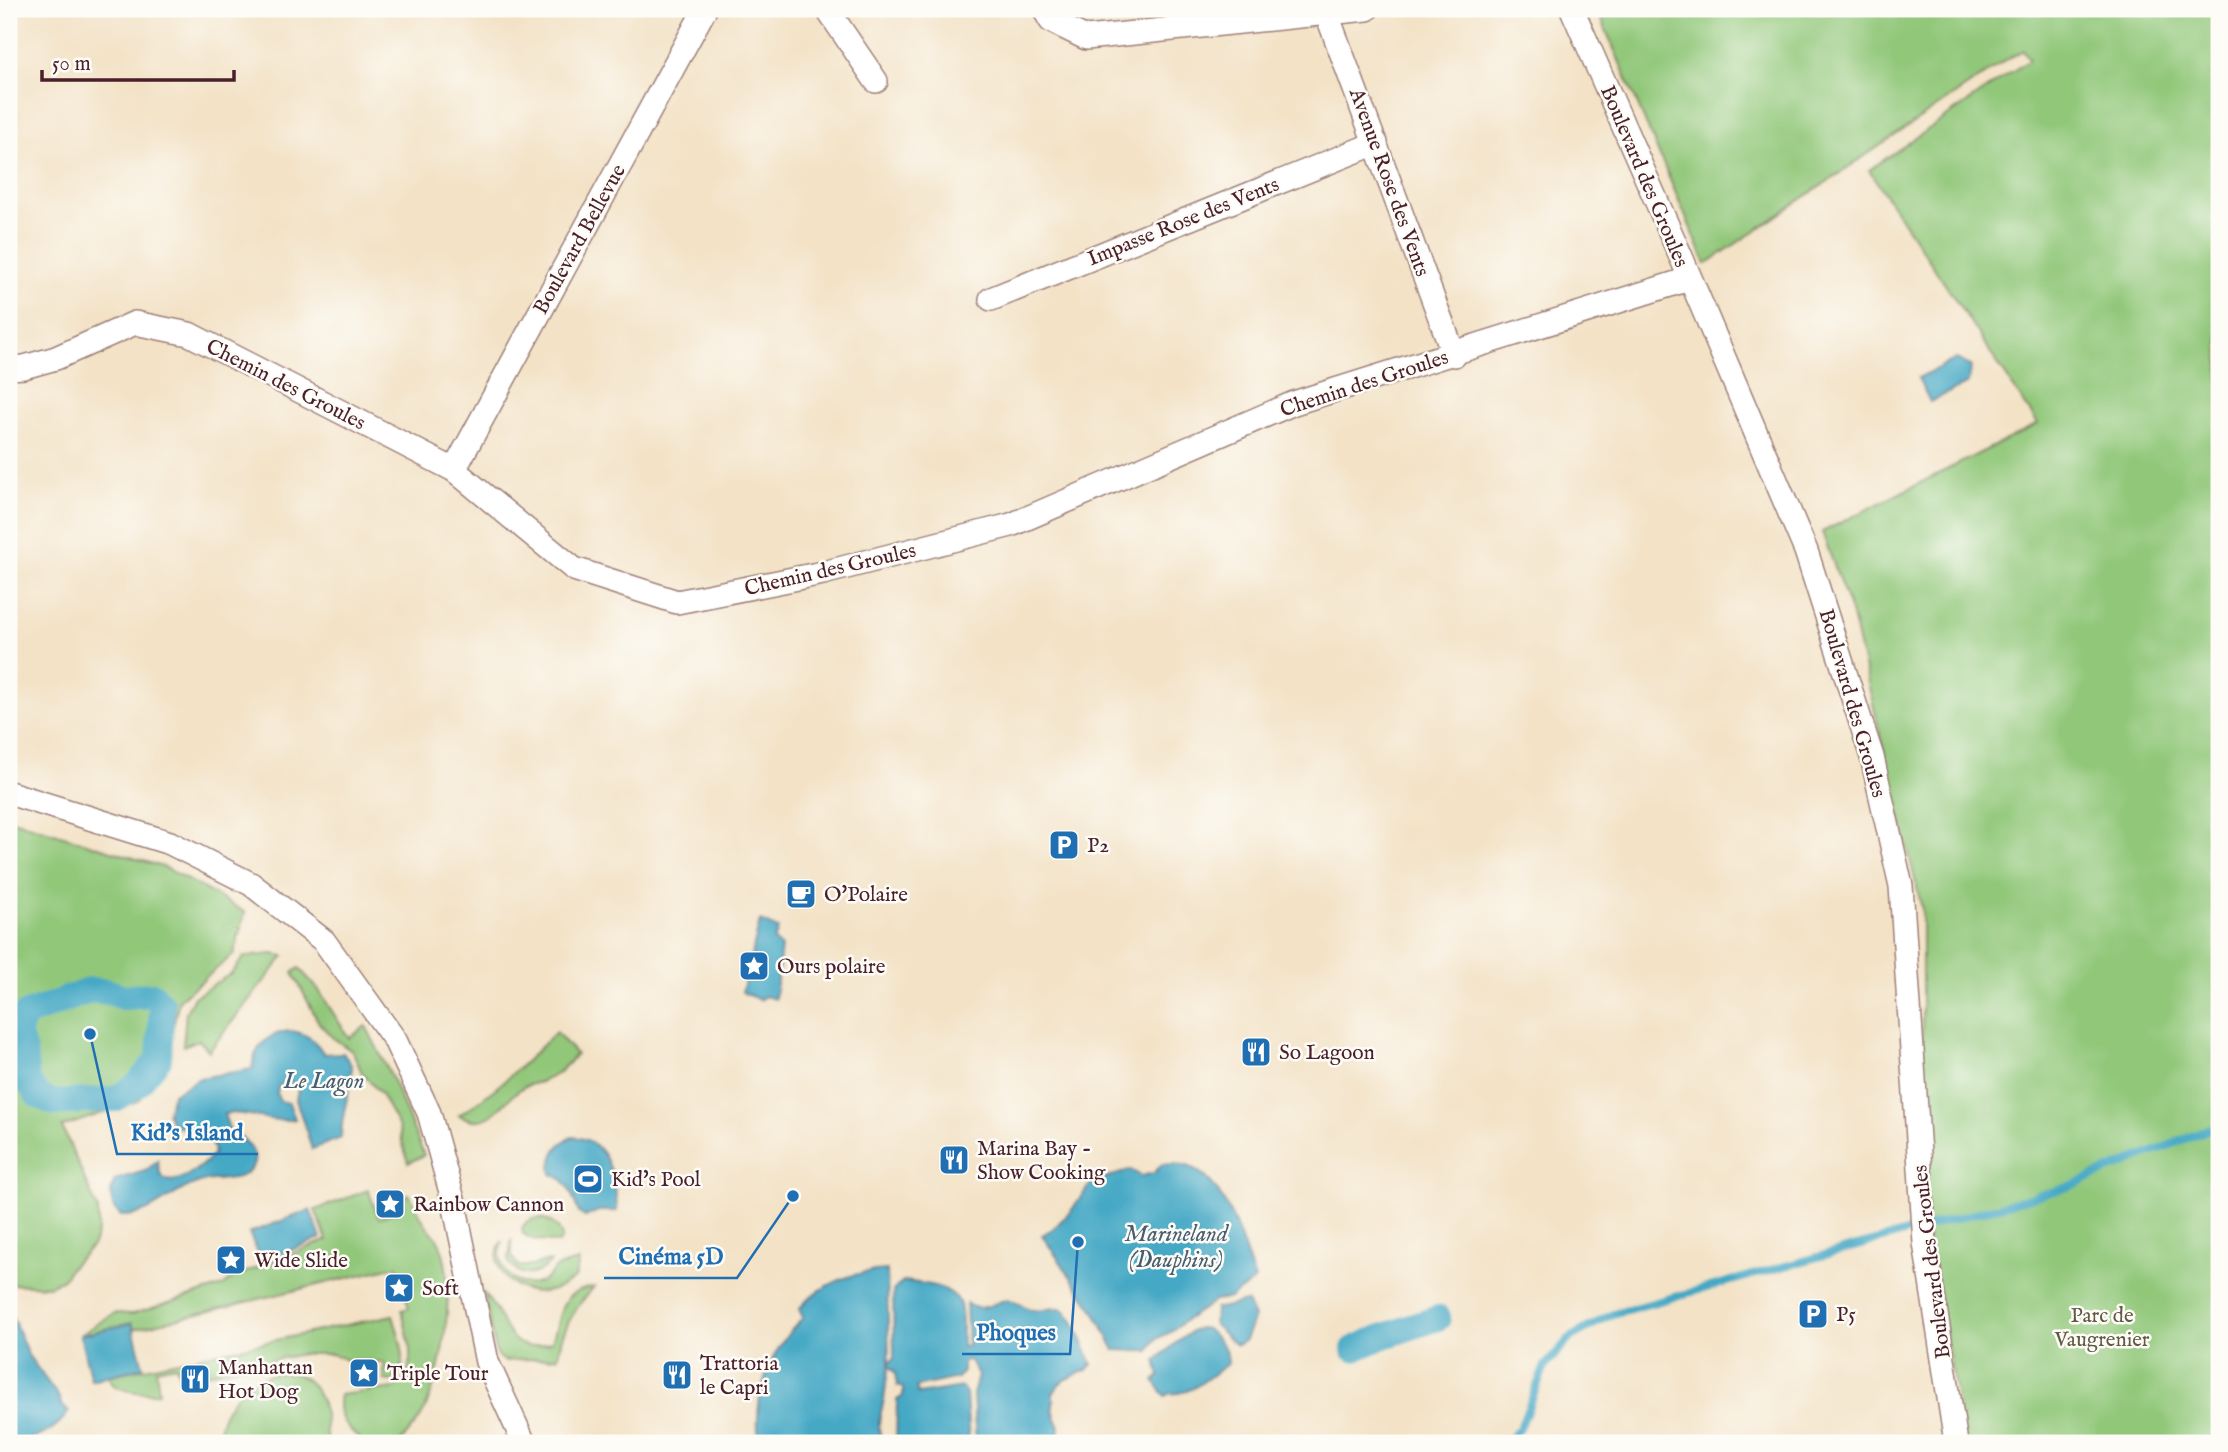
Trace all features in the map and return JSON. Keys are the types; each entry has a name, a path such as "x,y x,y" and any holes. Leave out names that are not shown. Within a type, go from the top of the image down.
{"street":[{"name":"Boulevard Bellevue","path":"454,470 705,9"},
{"path":"827,9 876,81"},
{"path":"1044,9 1051,21 1086,38 1367,9"},
{"name":"Boulevard des Groules","path":"1572,9 1806,551 1872,757 1902,886 1925,1243 1956,1443"},
{"name":"Avenue Rose des Vents","path":"1326,12 1454,355"},
{"name":"Impasse Rose des Vents","path":"991,299 1376,143"},
{"name":"Chemin des Groules","path":"9,368 24,368 56,358 135,323 188,334 454,470 574,569 677,602 823,573 1011,525 1294,403 1454,355 1689,279"},
{"path":"9,793 170,843 251,884 324,941 395,1040 429,1113 454,1203 487,1362 524,1443"}],"green space":[{"name":"Parc de Vaugrenier","path":"1597,9 2219,9 2219,1443 1965,1443 1926,1230 1922,1133 1922,909 1851,612 1822,532 2038,424 1869,170 2029,60 2023,50 2003,62 1706,264"},
{"path":"9,819 166,868 245,912 234,954 179,1000 164,1067 138,1101 62,1127 98,1210 98,1230 93,1245 63,1279 49,1286 9,1284"},
{"path":"273,954 284,956 209,1051 199,1040 183,1046 186,1012 194,997 232,973 244,957"},
{"path":"299,968 318,989 349,1038 366,1026 392,1078 424,1155 408,1163 398,1125 381,1094 362,1073 353,1052 332,1037 319,1023 293,973"},
{"path":"556,1032 576,1054 561,1070 547,1079 522,1088 487,1118 479,1120 459,1115 498,1087"},
{"path":"368,1190 379,1218 400,1210 397,1200 409,1194 424,1222 439,1241 445,1262 446,1327 432,1392 414,1427 399,1443 364,1443 344,1422 339,1410 340,1395 395,1388 404,1380 410,1364 410,1346 402,1310 409,1308 397,1266 134,1329 132,1323 80,1335 114,1313 133,1314 223,1286 234,1277 327,1240 315,1210"},
{"path":"542,1218 557,1227 562,1238 559,1243 535,1240 523,1234 522,1228 526,1223"},
{"path":"512,1239 512,1257 519,1266 551,1262 540,1271 523,1274 508,1261"},
{"path":"502,1241 502,1265 514,1280 524,1284 536,1284 546,1279 558,1267 579,1261 575,1278 550,1291 539,1292 517,1286 501,1272 498,1263"},
{"path":"594,1287 570,1319 562,1337 558,1357 505,1361 499,1357 484,1294 517,1342 525,1346 537,1346 552,1341 567,1299 582,1290"},
{"path":"393,1315 403,1359 398,1375 392,1381 384,1380 384,1362 350,1361 332,1354 302,1354 180,1379 176,1365 156,1369 159,1392 155,1393 119,1388 107,1376"},
{"path":"277,1373 291,1373 304,1378 318,1394 325,1415 328,1443 219,1443 221,1421 232,1401 240,1393 258,1379"}],"water":[{"path":"1956,359 1971,366 1968,383 1930,402 1918,378"},
{"path":"760,921 778,929 774,941 781,947 775,999 765,996 760,1000 742,992"},
{"name":"Le Lagon","path":"290,1031 310,1038 324,1054 343,1053 352,1066 341,1138 312,1149 296,1100 298,1089 293,1083 285,1082 278,1087 277,1094 280,1101 289,1103 295,1119 277,1120 224,1114 230,1131 243,1139 252,1150 254,1163 243,1175 200,1182 142,1213 121,1216 112,1199 115,1180 145,1171 158,1161 160,1173 165,1179 181,1179 213,1155 211,1143 206,1138 172,1124 167,1113 173,1094 200,1078 252,1069 256,1054 264,1042 282,1032"},
{"name":"Kid's Pool","path":"572,1137 585,1139 603,1153 615,1187 617,1211 598,1211 585,1217 579,1213 563,1180 552,1174 555,1152 562,1143"},
{"name":"Marineland (Dauphins)","path":"1162,1164 1190,1167 1203,1175 1214,1187 1232,1216 1255,1280 1230,1298 1215,1301 1171,1332 1156,1339 1149,1351 1115,1350 1094,1311 1042,1235 1054,1228 1071,1211 1092,1182 1131,1170 1141,1176 1154,1173"},
{"path":"310,1210 321,1238 262,1262 249,1233"},
{"path":"887,1270 889,1364 894,1358 893,1291 903,1281 942,1288 955,1296 961,1312 962,1347 968,1346 966,1303 980,1308 1010,1300 1033,1310 1065,1310 1074,1323 1092,1364 1087,1370 1059,1384 1053,1394 1053,1409 1059,1427 1058,1443 976,1443 973,1394 978,1376 970,1360 963,1361 963,1371 957,1378 916,1387 918,1394 962,1387 966,1394 969,1443 896,1443 897,1400 903,1396 903,1388 897,1386 895,1373 889,1366 879,1422 884,1443 759,1443 761,1391 781,1344 803,1318 799,1309 817,1292 839,1280"},
{"path":"1247,1302 1254,1317 1245,1340 1237,1345 1214,1325 1215,1309"},
{"path":"9,1309 28,1355 60,1399 61,1405 69,1411 57,1425 43,1434 9,1441"},
{"path":"132,1323 143,1367 91,1380 80,1335"},
{"path":"1199,1328 1207,1329 1222,1345 1228,1364 1194,1388 1165,1396 1154,1381 1160,1376 1156,1360 1182,1338"},
{"path":"148,1435 159,1438 164,1443 124,1443"}],"waterway":[{"path":"91,990 123,997 153,995 162,1005 159,1059 137,1085 115,1099 55,1103 38,1096 27,1080 24,1052 18,1033 25,1015 91,990"},
{"path":"1505,1443 1520,1428 1545,1366 1571,1337 1613,1314 2065,1188 2219,1125"},
{"path":"1354,1349 1438,1318"}],"place":[{"name":"P2","path":"1064,845"},
{"name":"O'Polaire","path":"801,894"},
{"name":"Ours polaire","path":"754,966"},
{"name":"Kid's Island","path":"90,1034"},
{"name":"So Lagoon","path":"1256,1052"},
{"name":"Marina Bay - Show Cooking","path":"954,1160"},
{"name":"Kid's Pool","path":"588,1179"},
{"name":"Cinéma 5D","path":"793,1196"},
{"name":"Rainbow Cannon","path":"390,1204"},
{"name":"Phoques","path":"1078,1242"},
{"name":"Wide Slide","path":"231,1260"},
{"name":"Soft","path":"399,1288"},
{"name":"P5","path":"1813,1314"},
{"name":"Triple Tour","path":"364,1373"},
{"name":"Trattoria le Capri","path":"677,1375"},
{"name":"Manhattan Hot Dog","path":"195,1379"}]}
